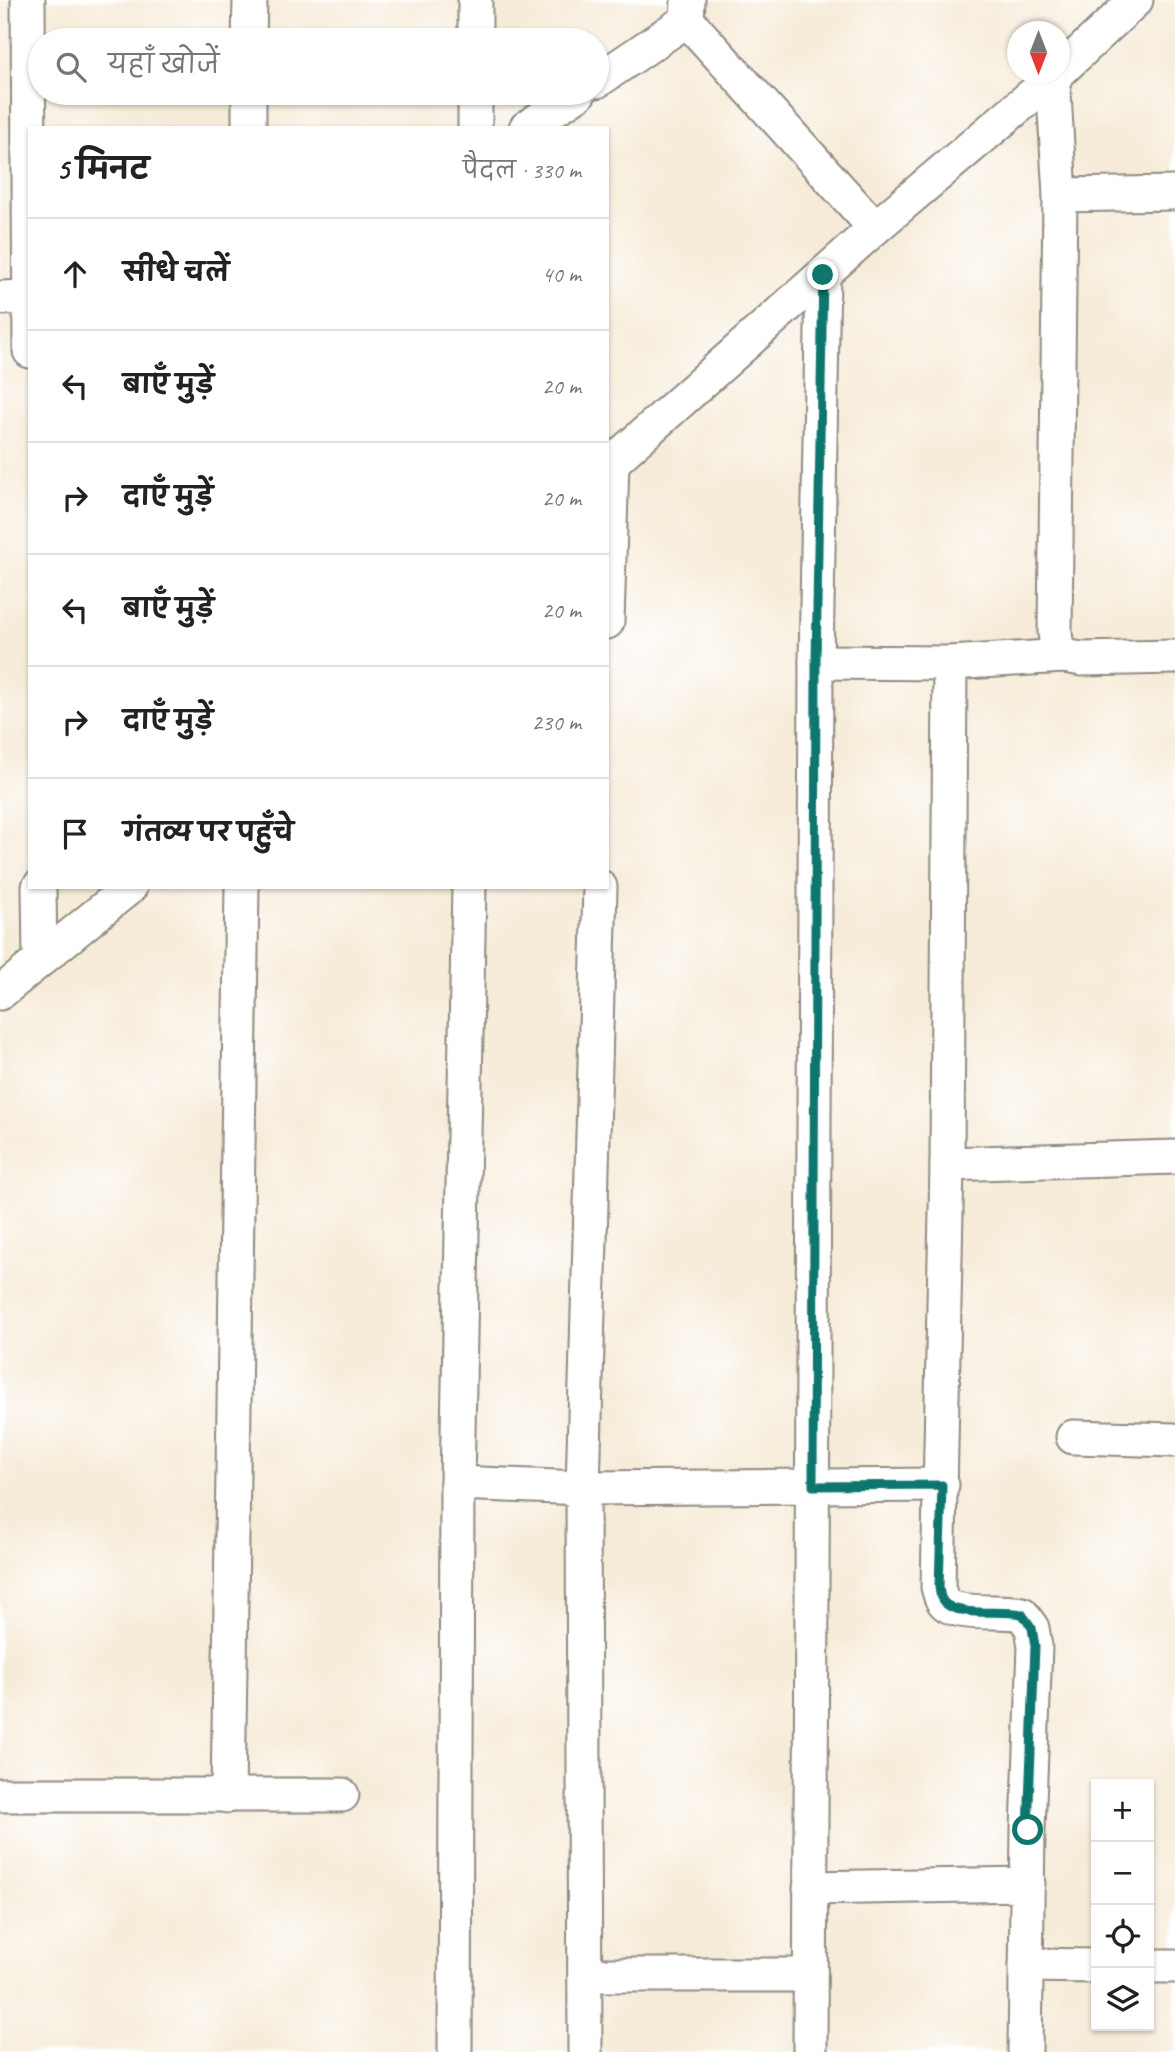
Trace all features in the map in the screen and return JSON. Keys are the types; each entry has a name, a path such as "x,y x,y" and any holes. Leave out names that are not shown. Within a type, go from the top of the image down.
{"street":[{"path":"28,0 28,28"},
{"path":"249,28 250,0"},
{"path":"475,0 475,28"},
{"path":"1070,61 1136,0"},
{"path":"609,72 687,10 875,228"},
{"path":"609,465 875,228 1044,84"},
{"path":"1056,84 1060,195 1055,633 1057,648 1064,656"},
{"path":"28,105 28,126"},
{"path":"249,105 249,126"},
{"path":"475,105 475,126"},
{"path":"529,126 561,105"},
{"path":"1060,195 1175,193"},
{"path":"810,2052 816,662 823,275"},
{"path":"0,298 28,297"},
{"path":"816,662 950,663 1064,656 1082,659 1175,657"},
{"path":"950,663 947,1164 939,1587 940,1598 949,1606 973,1611 1022,1614 1032,1628 1035,1646 1025,2052"},
{"path":"39,889 40,959"},
{"path":"0,993 128,889"},
{"path":"228,1796 243,889"},
{"path":"455,2052 457,1483 469,889"},
{"path":"585,2052 583,1488 600,889"},
{"path":"947,1164 1175,1157"},
{"path":"1073,1437 1175,1440"},
{"path":"457,1483 583,1488 942,1485"},
{"path":"0,1795 342,1795"},
{"path":"810,1888 1028,1884"},
{"path":"1026,1965 1091,1966"},
{"path":"1154,1966 1175,1966"},
{"path":"585,1975 809,1975"}],"route":[{"path":"823,275 816,662 813,1486 942,1485 940,1598 949,1606 973,1611 1022,1614 1032,1628 1035,1646 1028,1830"}]}
